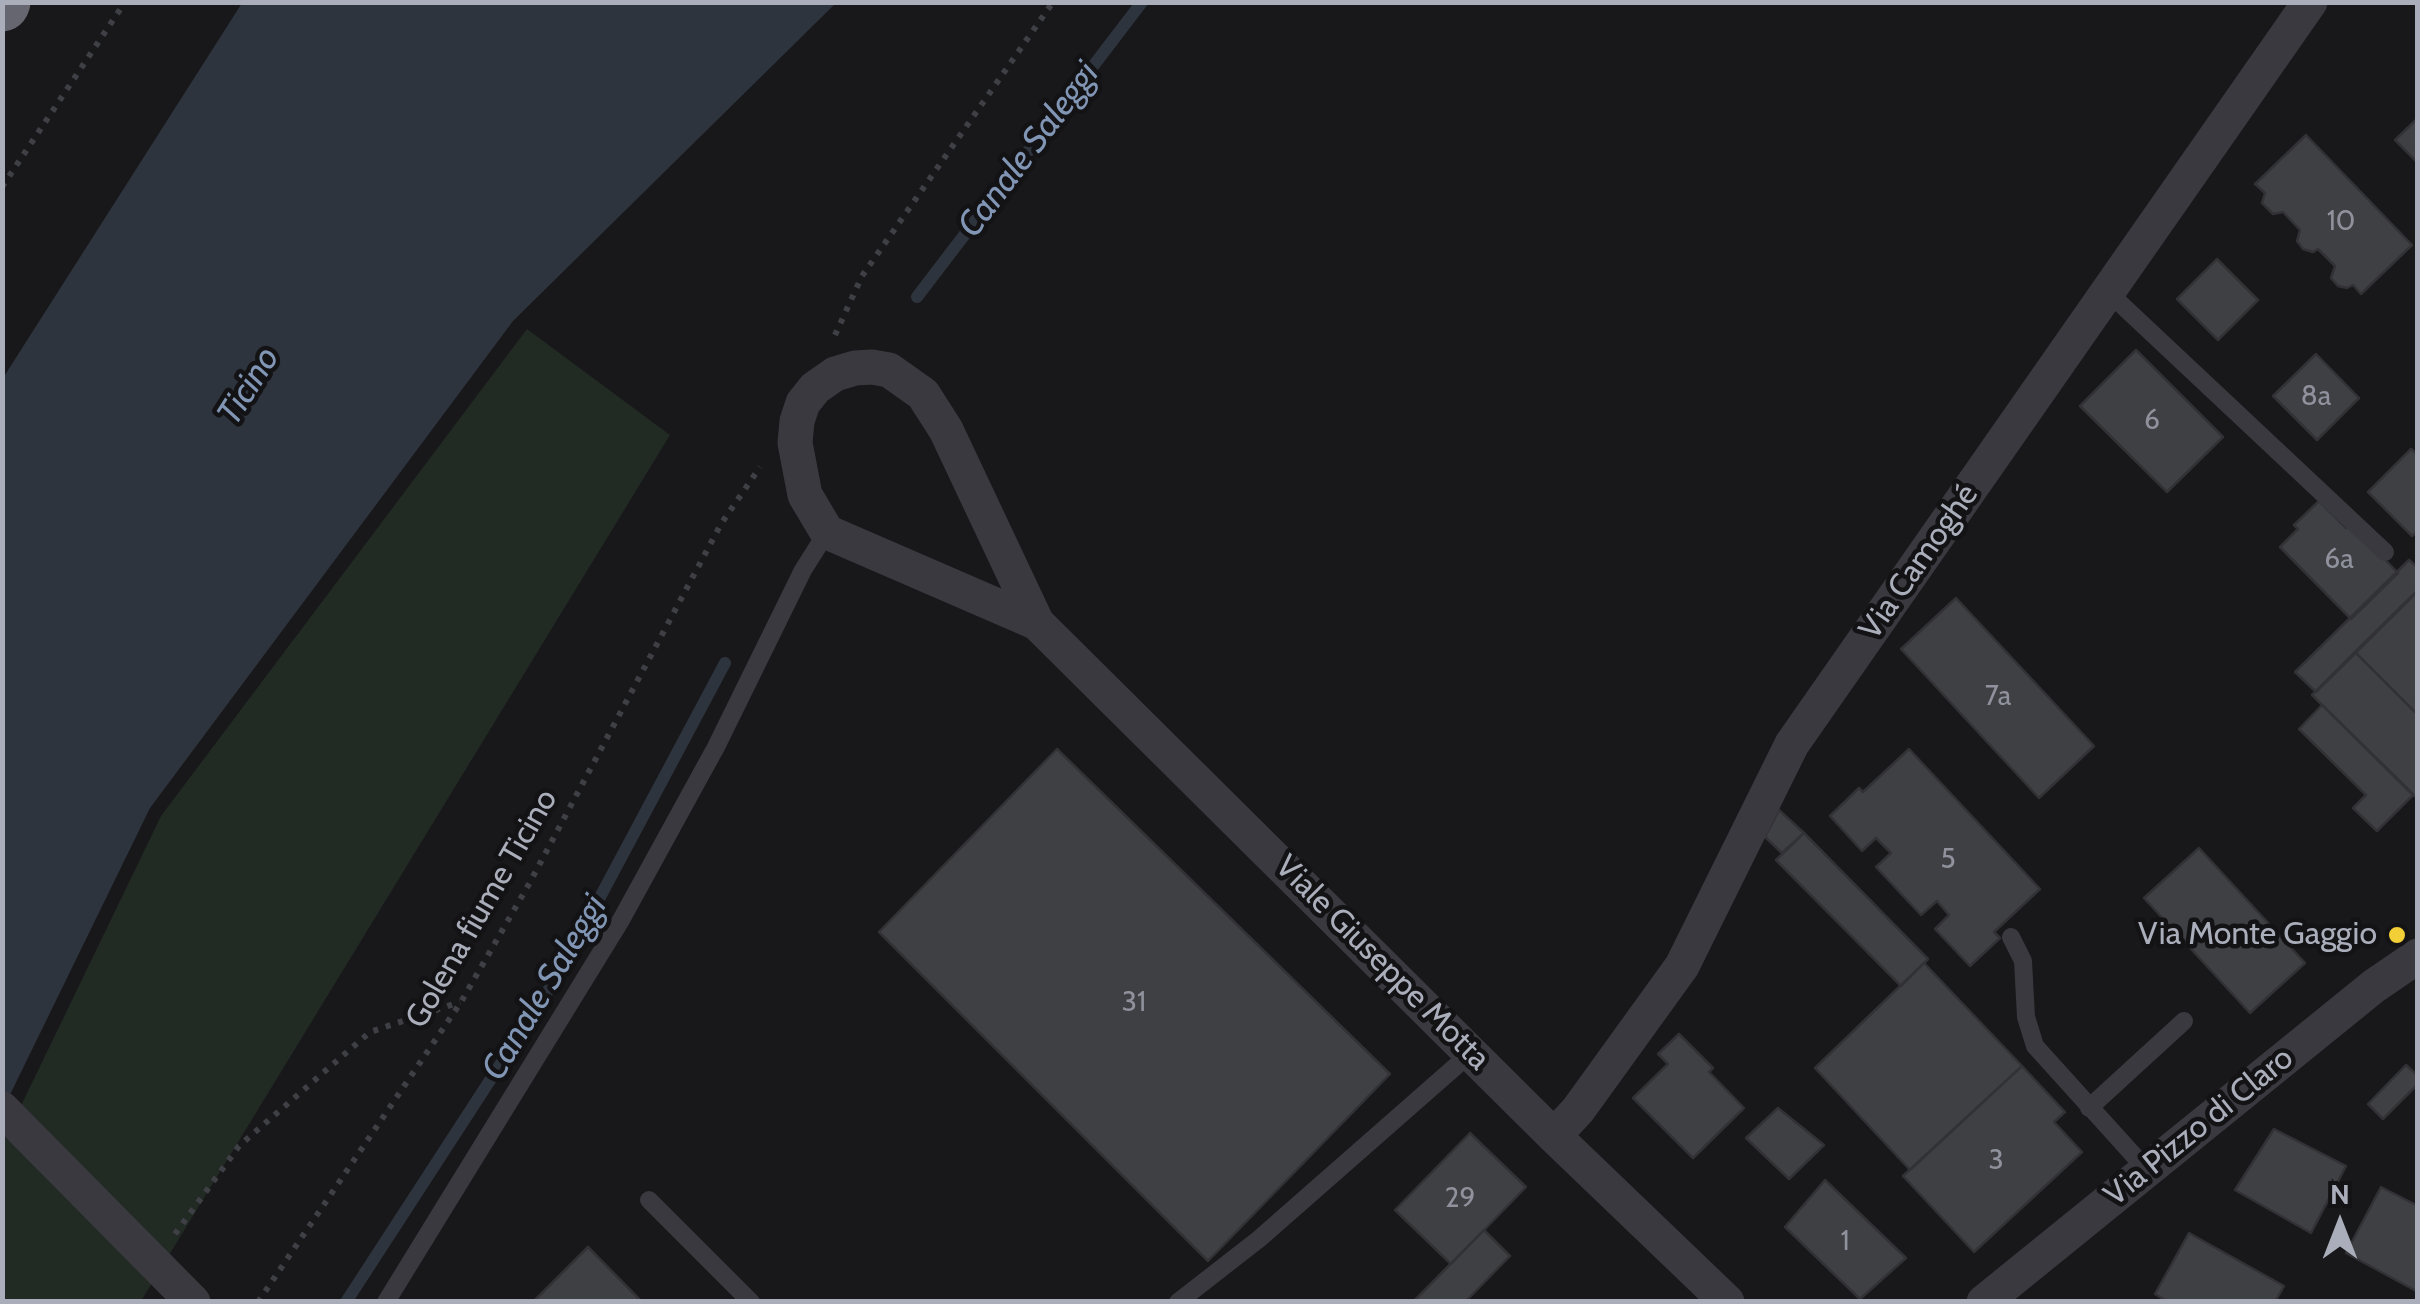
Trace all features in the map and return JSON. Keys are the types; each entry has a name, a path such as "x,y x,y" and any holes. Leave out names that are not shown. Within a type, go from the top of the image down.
{"street":[{"name":"Via Camoghé","path":"1554,1136 1578,1110 1682,966 1792,744 2310,2"},
{"name":"Viale Giuseppe Motta","path":"1037,623 828,532 805,495 795,443 796,421 815,388 835,374 854,368 889,370 923,394 946,430 1037,623 1554,1136 1727,1302"},
{"name":"Via Pizzo di Claro","path":"1984,1302 2374,986 2418,956"},
{"path":"2,1109 192,1302"}],"lane":[{"path":"2108,292 2385,552"},
{"path":"386,1302 621,920 716,747 803,570 828,532"},
{"path":"2011,938 2023,961 2026,1018 2035,1046 2146,1170"},
{"path":"2089,1108 2184,1021"},
{"path":"1178,1302 1260,1239 1472,1051"},
{"path":"649,1200 751,1302"}],"path":[{"path":"2,186 125,2"},
{"path":"862,276 1054,2"},
{"name":"Golena fiume Ticino","path":"258,1302 461,1002 529,884 721,524"},
{"path":"172,1238 239,1146 370,1032 461,1002"}],"shaded area":[{"path":"527,329 670,435 141,1301 3,1301 2,1145 161,816"}],"water":[{"name":"Ticino","path":"242,3 836,3 513,321 150,808 3,1109 3,378"}],"building":[{"path":"2418,118 2418,163 2395,140"},
{"path":"2306,135 2412,245 2361,294 2353,285 2338,286 2331,278 2335,266 2318,249 2303,249 2297,241 2300,230 2283,212 2273,214 2262,203 2265,193 2255,184"},
{"path":"2217,259 2258,300 2218,340 2177,299"},
{"path":"2136,350 2223,437 2167,492 2080,406"},
{"path":"2316,354 2359,398 2317,440 2273,396"},
{"path":"2411,449 2418,455 2418,531 2412,536 2368,492"},
{"path":"2319,501 2346,528 2351,524 2398,573 2351,619 2280,547 2298,529 2294,525"},
{"path":"2409,560 2418,568 2418,591 2316,692 2295,672"},
{"path":"2418,591 2418,715 2355,652"},
{"path":"1956,598 2094,746 2039,798 1901,649"},
{"path":"2355,652 2418,715 2417,798 2312,695"},
{"path":"2322,705 2413,795 2377,831 2353,808 2366,795 2299,729"},
{"path":"1057,749 1390,1074 1208,1261 879,932"},
{"path":"1909,749 2040,889 1994,932 2000,938 1970,966 1935,929 1949,915 1937,901 1921,915 1876,867 1891,853 1876,838 1862,851 1830,816 1859,788 1863,792"},
{"path":"1779,810 1804,833 1782,853 1765,837"},
{"path":"1804,833 1928,959 1901,986 1776,860"},
{"path":"2199,848 2305,963 2250,1013 2144,898"},
{"path":"1924,963 2022,1066 1910,1170 1815,1068"},
{"path":"1679,1034 1713,1068 1709,1072 1744,1108 1693,1158 1633,1098 1668,1064 1658,1054"},
{"path":"2406,1065 2418,1076 2418,1084 2383,1119 2368,1104"},
{"path":"2022,1066 2065,1112 2054,1122 2082,1152 1974,1252 1903,1176"},
{"path":"1778,1108 1824,1145 1789,1179 1746,1138"},
{"path":"2274,1129 2346,1166 2311,1233 2235,1190"},
{"path":"1470,1133 1526,1187 1451,1264 1395,1210"},
{"path":"1825,1180 1906,1258 1860,1299 1785,1227"},
{"path":"2381,1187 2418,1206 2418,1292 2346,1253"},
{"path":"1484,1230 1510,1256 1465,1302 1413,1302"},
{"path":"2189,1233 2284,1286 2275,1302 2168,1302 2155,1294"},
{"path":"588,1247 642,1302 533,1302"}],"waterway":[{"name":"Canale Saleggi","path":"917,297 1142,2"},
{"name":"Canale Saleggi","path":"346,1302 559,974 725,663"}],"place":[{"name":"Via Monte Gaggio","path":"2397,935"}]}
